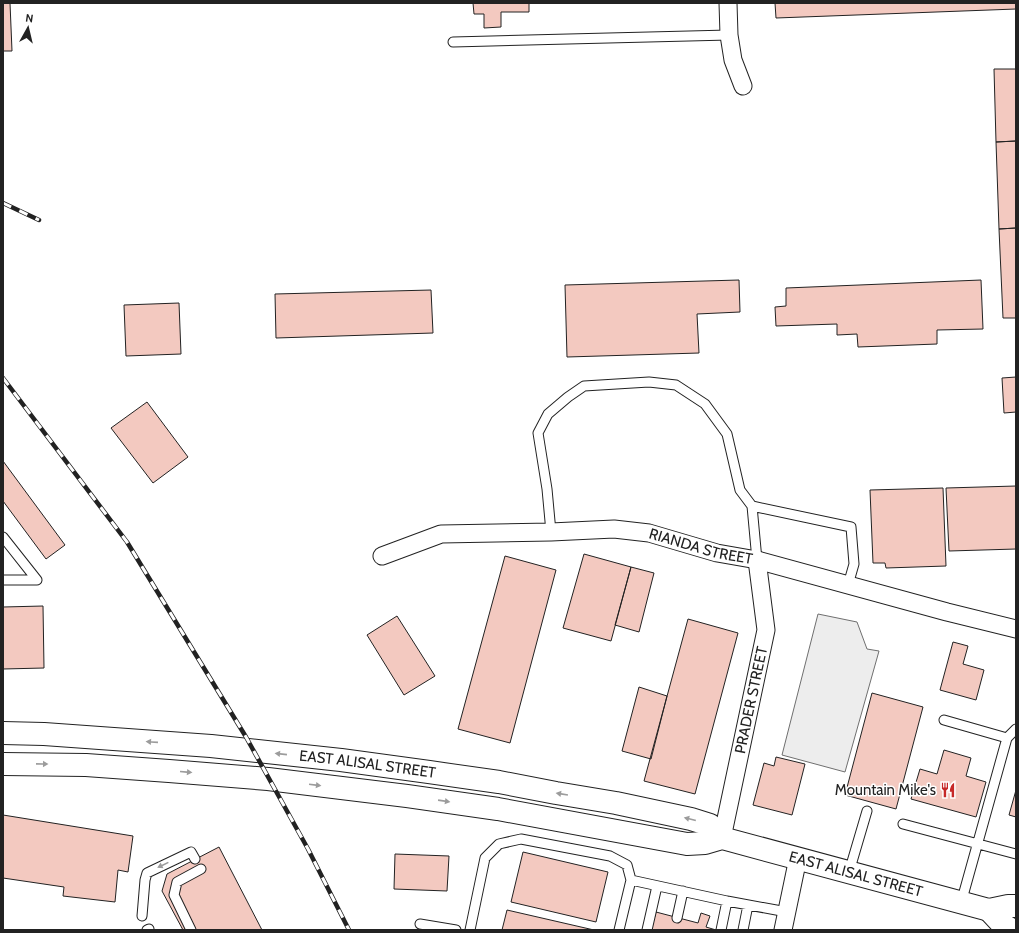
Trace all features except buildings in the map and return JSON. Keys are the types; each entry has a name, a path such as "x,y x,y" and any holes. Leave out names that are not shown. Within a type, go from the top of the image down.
{"main road":[{"name":"EAST ALISAL STREET","path":"3,733 44,734 211,746 341,760 499,782 616,803 692,819 710,825 722,838"},
{"name":"EAST ALISAL STREET","path":"3,764 86,765 268,779 498,809 687,844 705,843 722,838 989,910 1016,906"},
{"path":"989,910 1002,924 1012,930"}],"street":[{"path":"728,3 729,35 733,60 743,86"},
{"name":"RIANDA STREET","path":"382,556 441,534 552,532 614,529 649,534 716,553 757,560 947,612 1016,629"},
{"name":"PRADER STREET","path":"722,838 766,630 757,560"},
{"path":"783,930 798,858"}],"lane":[{"path":"453,42 729,35"},
{"path":"552,532 538,433 548,414 584,386 649,382 676,385 705,404 727,434 740,490 752,506 757,560"},
{"path":"752,506 851,527 854,564 848,585"},
{"path":"3,538 37,580 3,580"},
{"path":"944,720 1007,738"},
{"path":"961,903 1007,738 1016,729"},
{"path":"849,872 867,811"},
{"path":"903,824 1016,854"},
{"path":"470,930 485,858 499,844 521,839 610,856 627,865 631,880 619,930"},
{"path":"142,916 147,873 191,852 195,859"},
{"path":"191,930 174,895 176,882 201,870"},
{"path":"631,880 727,901 787,912"},
{"path":"647,930 657,886"},
{"path":"677,918 683,891"},
{"path":"721,930 727,901"},
{"path":"743,930 748,905"},
{"path":"420,924 456,930"}],"shaded area":[{"path":"818,614 857,622 867,649 879,651 845,772 782,755"}],"railway":[{"path":"3,203 39,220"},
{"path":"3,378 127,542 246,737 308,849 349,930"}],"place":[{"name":"Mountain Mike's","path":"948,790"}]}
